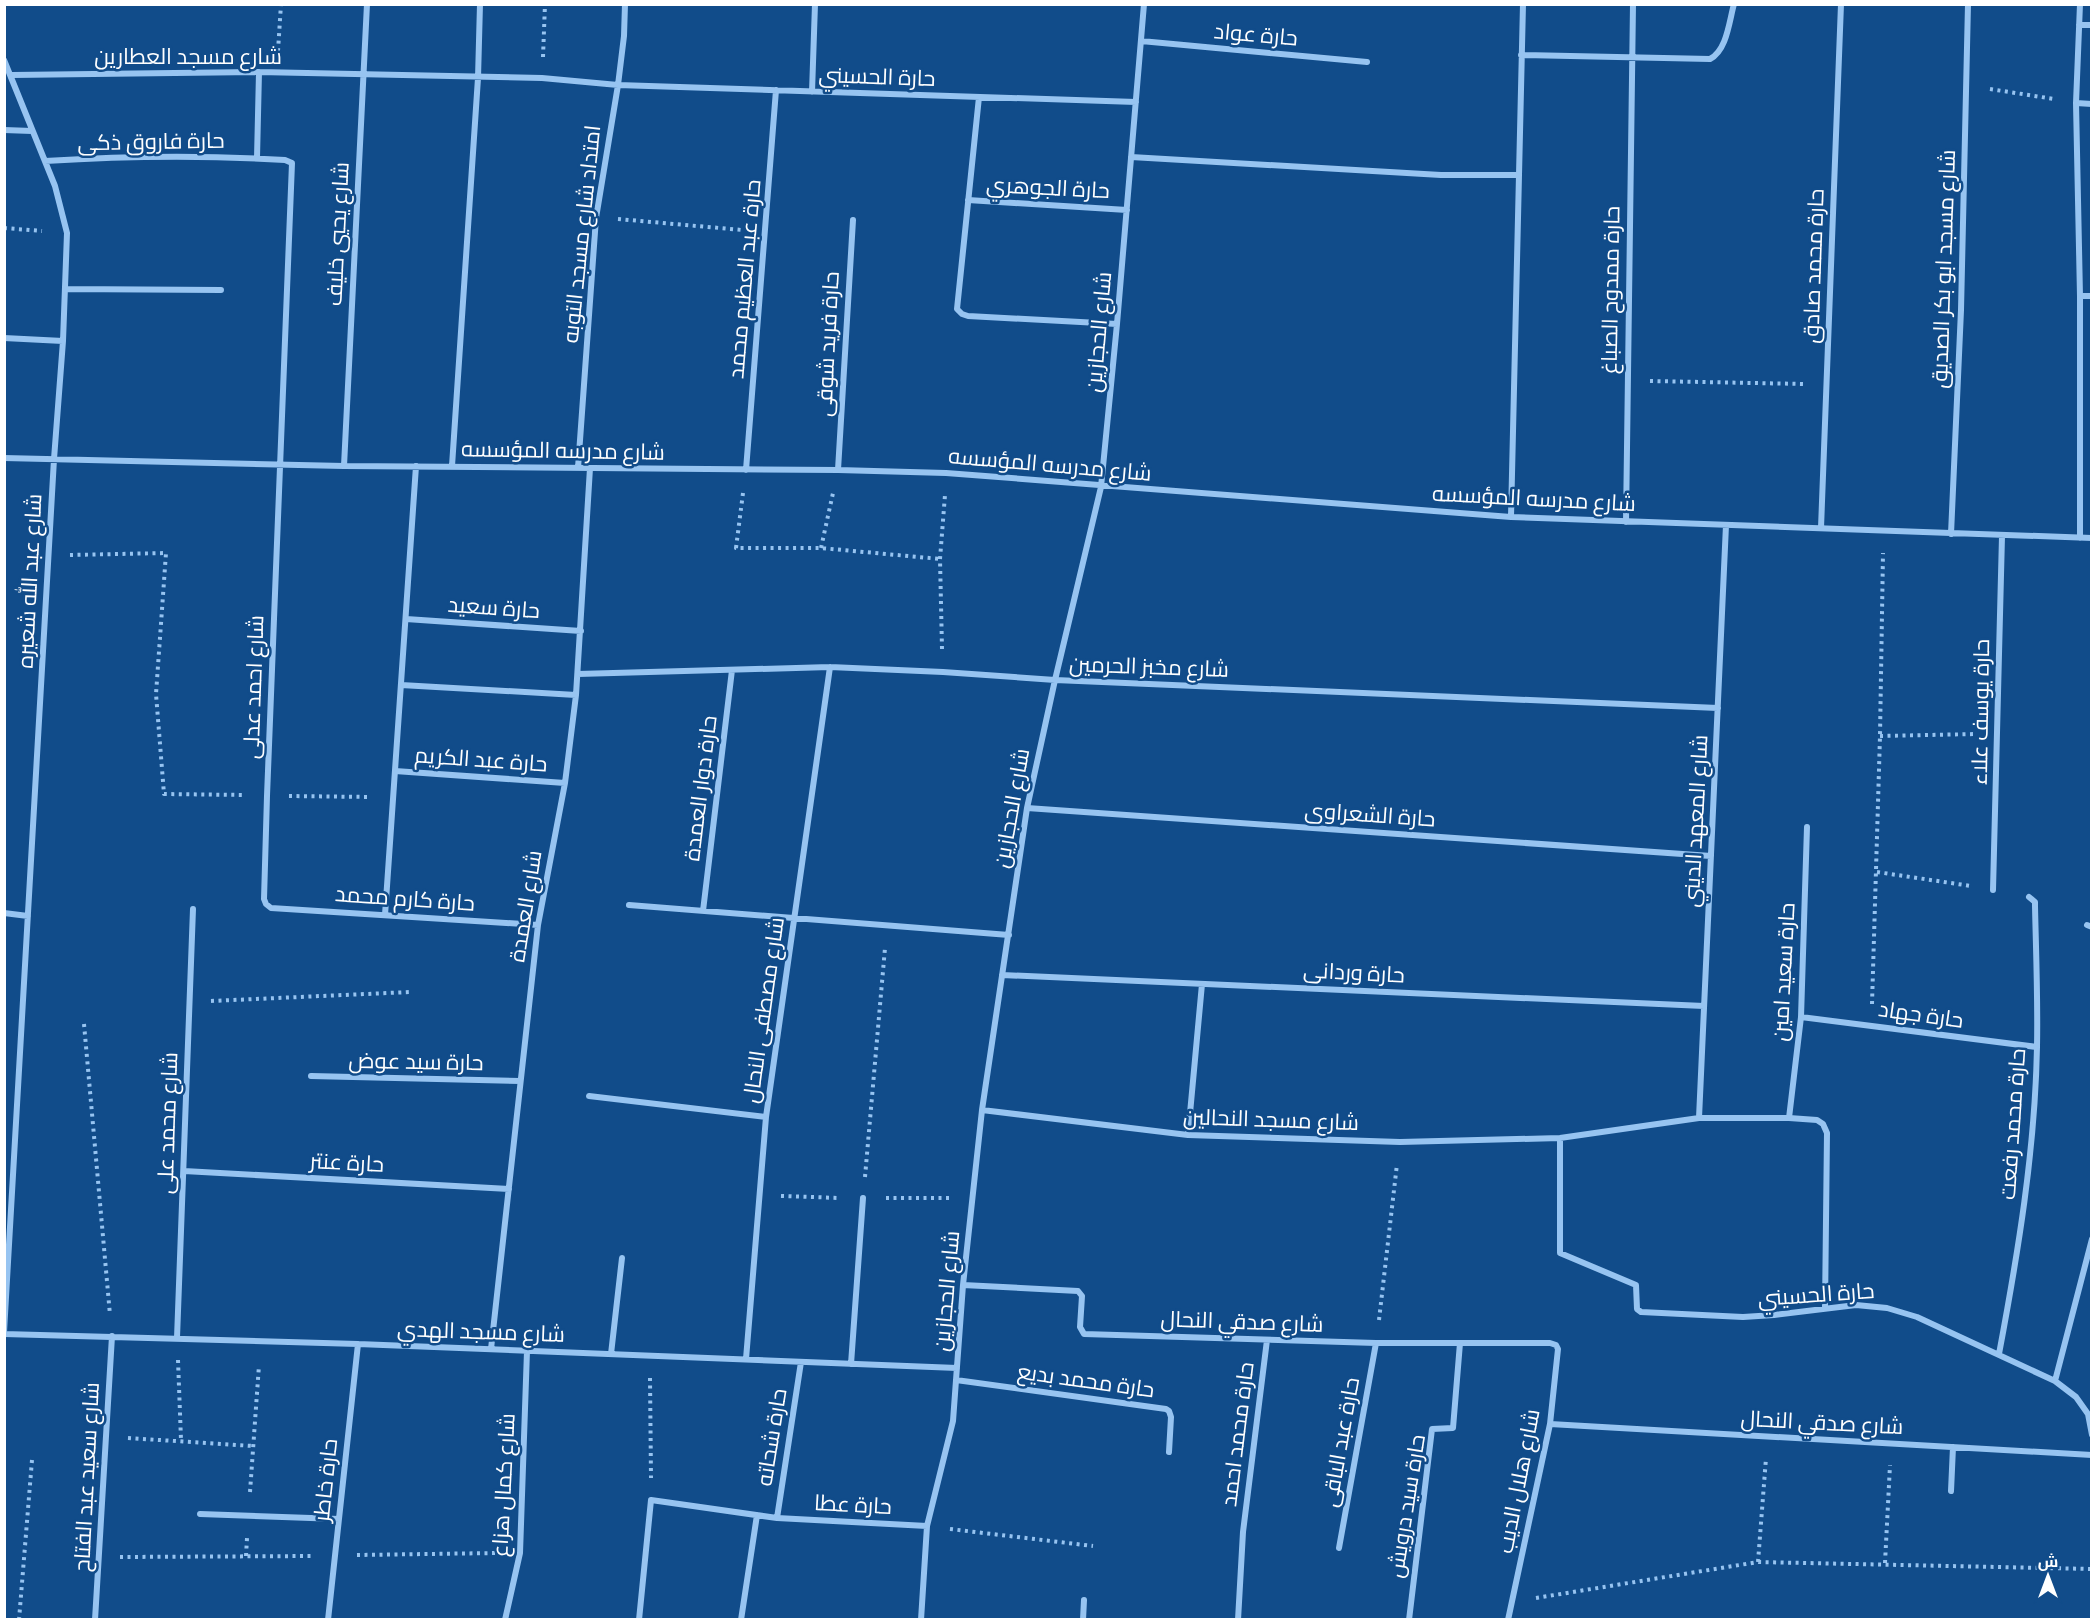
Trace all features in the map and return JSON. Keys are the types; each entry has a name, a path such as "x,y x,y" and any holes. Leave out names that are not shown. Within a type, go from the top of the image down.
{"street":[{"name":"شارع يحيي خليف","path":"344,466 367,4"},
{"path":"452,466 478,78 480,4"},
{"name":"امتداد شارع مسجد التوبه","path":"578,468 596,218 618,85 625,4"},
{"path":"812,92 815,4"},
{"name":"شارع الحجازين","path":"921,1620 927,1526 953,1421 963,1285 982,1110 1027,808 1101,487 1118,324 1144,4"},
{"path":"1511,517 1523,4"},
{"name":"حارة ممدوح الصباغ","path":"1626,522 1633,4"},
{"path":"1521,55 1703,60 1715,56 1722,46 1734,4"},
{"name":"حارة محمد صادق","path":"1821,528 1841,4"},
{"name":"شارع مسجد ابو بكر الصديق","path":"1952,534 1962,310 1968,4"},
{"path":"2080,4 2076,103 2080,296 2080,538"},
{"path":"2079,25 2091,25"},
{"name":"حارة عواد","path":"1141,41 1367,62"},
{"name":"شارع عبد الله شعيره","path":"4,60 45,161 62,209 67,233 63,341 48,556 4,1333"},
{"name":"شارع مسجد العطارين","path":"12,75 259,72 478,78"},
{"path":"257,158 259,72"},
{"name":"حارة الحسيني","path":"478,78 542,78 618,85 1136,102"},
{"name":"حارة عبد العظيم محمد","path":"746,470 776,90"},
{"path":"979,97 957,309 962,314 1118,324"},
{"path":"2076,103 2091,105"},
{"path":"4,130 32,131"},
{"name":"حارة فاروق ذكى","path":"45,161 151,156 257,158 285,160 292,163 294,171 279,464"},
{"path":"1131,157 1441,175 1518,175"},
{"name":"حارة الجوهري","path":"968,200 1127,210"},
{"name":"حارة فريد شوقى","path":"838,470 853,220"},
{"path":"65,289 221,290"},
{"path":"2080,296 2091,296"},
{"path":"4,338 63,341"},
{"name":"شارع مدرسه المؤسسه","path":"4,458 344,466 946,473 1101,487 1511,517 2091,538"},
{"name":"شارع احمد عدلى","path":"271,908 266,904 264,898 279,464"},
{"path":"385,915 416,466"},
{"name":"شارع العمدة","path":"491,1349 538,925 565,783 576,695 590,468"},
{"name":"شارع المعهد الديني","path":"1699,1118 1726,525"},
{"name":"حارة يوسف علاء","path":"1993,890 2002,536"},
{"name":"حارة سعيد","path":"406,619 581,631"},
{"name":"شارع مخبز الحرمين","path":"578,674 830,667 1055,680 1718,708"},
{"name":"شارع مصطفى النحال","path":"746,1359 766,1117 830,667"},
{"name":"حارة دوار العمدة","path":"703,911 732,670"},
{"path":"401,685 576,695"},
{"name":"حارة عبد الكريم","path":"395,771 565,783"},
{"name":"حارة الشعراوى","path":"1027,808 1711,856"},
{"name":"حارة سعيد امين","path":"1790,1118 1801,1017 1807,827"},
{"name":"حارة محمد رفعت","path":"1999,1354 2019,1248 2031,1148 2037,1047 2035,906 2032,898 2029,897"},
{"path":"629,905 1009,935"},
{"name":"حارة كارم محمد","path":"271,908 538,925"},
{"name":"شارع محمد على","path":"177,1338 193,909"},
{"path":"4,914 28,916"},
{"name":"حارة وردانى","path":"1002,975 1704,1006"},
{"path":"1188,1135 1202,984"},
{"name":"حارة جهاد","path":"1801,1017 2037,1047"},
{"name":"حارة سيد عوض","path":"311,1076 520,1081"},
{"path":"589,1096 766,1117"},
{"name":"شارع مسجد النحالين","path":"982,1110 1188,1135 1400,1142 1560,1138 1699,1118 1817,1120 1823,1124 1827,1132 1825,1308"},
{"name":"حارة الحسيني","path":"1560,1138 1561,1255 1636,1285 1637,1309 1641,1312 1743,1317 1856,1305 1887,1308 1917,1317 2055,1381 2076,1397 2088,1414 2091,1435"},
{"name":"حارة عنتر","path":"184,1171 509,1189"},
{"path":"851,1364 863,1198"},
{"path":"2055,1381 2091,1243"},
{"path":"611,1354 622,1258"},
{"name":"شارع صدقي النحال","path":"963,1285 1078,1291 1082,1296 1080,1328 1084,1334 1376,1343 1550,1343 1556,1345 1557,1349"},
{"name":"شارع مسجد الهدي","path":"4,1333 527,1350 957,1368"},
{"name":"شارع سعيد عبد الفتاح","path":"95,1620 112,1336"},
{"name":"حارة محمد احمد","path":"1238,1620 1244,1532 1267,1340"},
{"name":"حارة عبد الباقى","path":"1339,1548 1376,1343"},
{"name":"حارة سيد درويش","path":"1409,1620 1432,1429 1453,1428 1460,1343"},
{"name":"حارة خاطر","path":"328,1620 358,1344"},
{"name":"شارع هلال الديب","path":"1508,1620 1550,1424 1557,1349"},
{"name":"شارع كمال هزاع","path":"505,1620 520,1552 527,1350"},
{"name":"حارة شحاته","path":"777,1518 801,1362"},
{"name":"حارة محمد بديع","path":"956,1380 1166,1409 1171,1417 1169,1452"},
{"name":"شارع صدقي النحال","path":"1550,1424 2091,1455"},
{"path":"1951,1491 1953,1447"},
{"path":"639,1620 651,1500"},
{"name":"حارة عطا","path":"651,1500 777,1518 927,1526"},
{"path":"200,1514 339,1519"},
{"path":"741,1620 757,1515"},
{"path":"1083,1620 1084,1600"}],"path":[{"path":"277,73 282,4"},
{"path":"542,78 545,4"},
{"path":"1965,85 2076,103"},
{"path":"596,218 766,232"},
{"path":"4,228 67,233"},
{"path":"1628,381 1827,385"},
{"path":"746,470 736,548 821,548 940,559"},
{"path":"821,548 838,470"},
{"path":"943,672 940,559 946,473"},
{"path":"1871,1025 1877,872 1884,531"},
{"path":"48,556 166,553 156,694 164,794"},
{"path":"1880,736 1998,734"},
{"path":"1877,872 1993,890"},
{"path":"863,1198 887,925"},
{"path":"189,1001 410,992"},
{"path":"84,1024 112,1336"},
{"path":"1376,1343 1400,1142"},
{"path":"760,1196 973,1198"},
{"path":"177,1338 181,1440"},
{"path":"106,1437 253,1446 260,1341"},
{"path":"650,1356 651,1500"},
{"path":"1758,1562 1767,1437"},
{"path":"1886,1563 1891,1443"},
{"path":"20,1620 32,1460"},
{"path":"927,1526 1092,1546"},
{"path":"99,1557 335,1556 520,1552"},
{"path":"1512,1602 1758,1562 2091,1569"}]}
